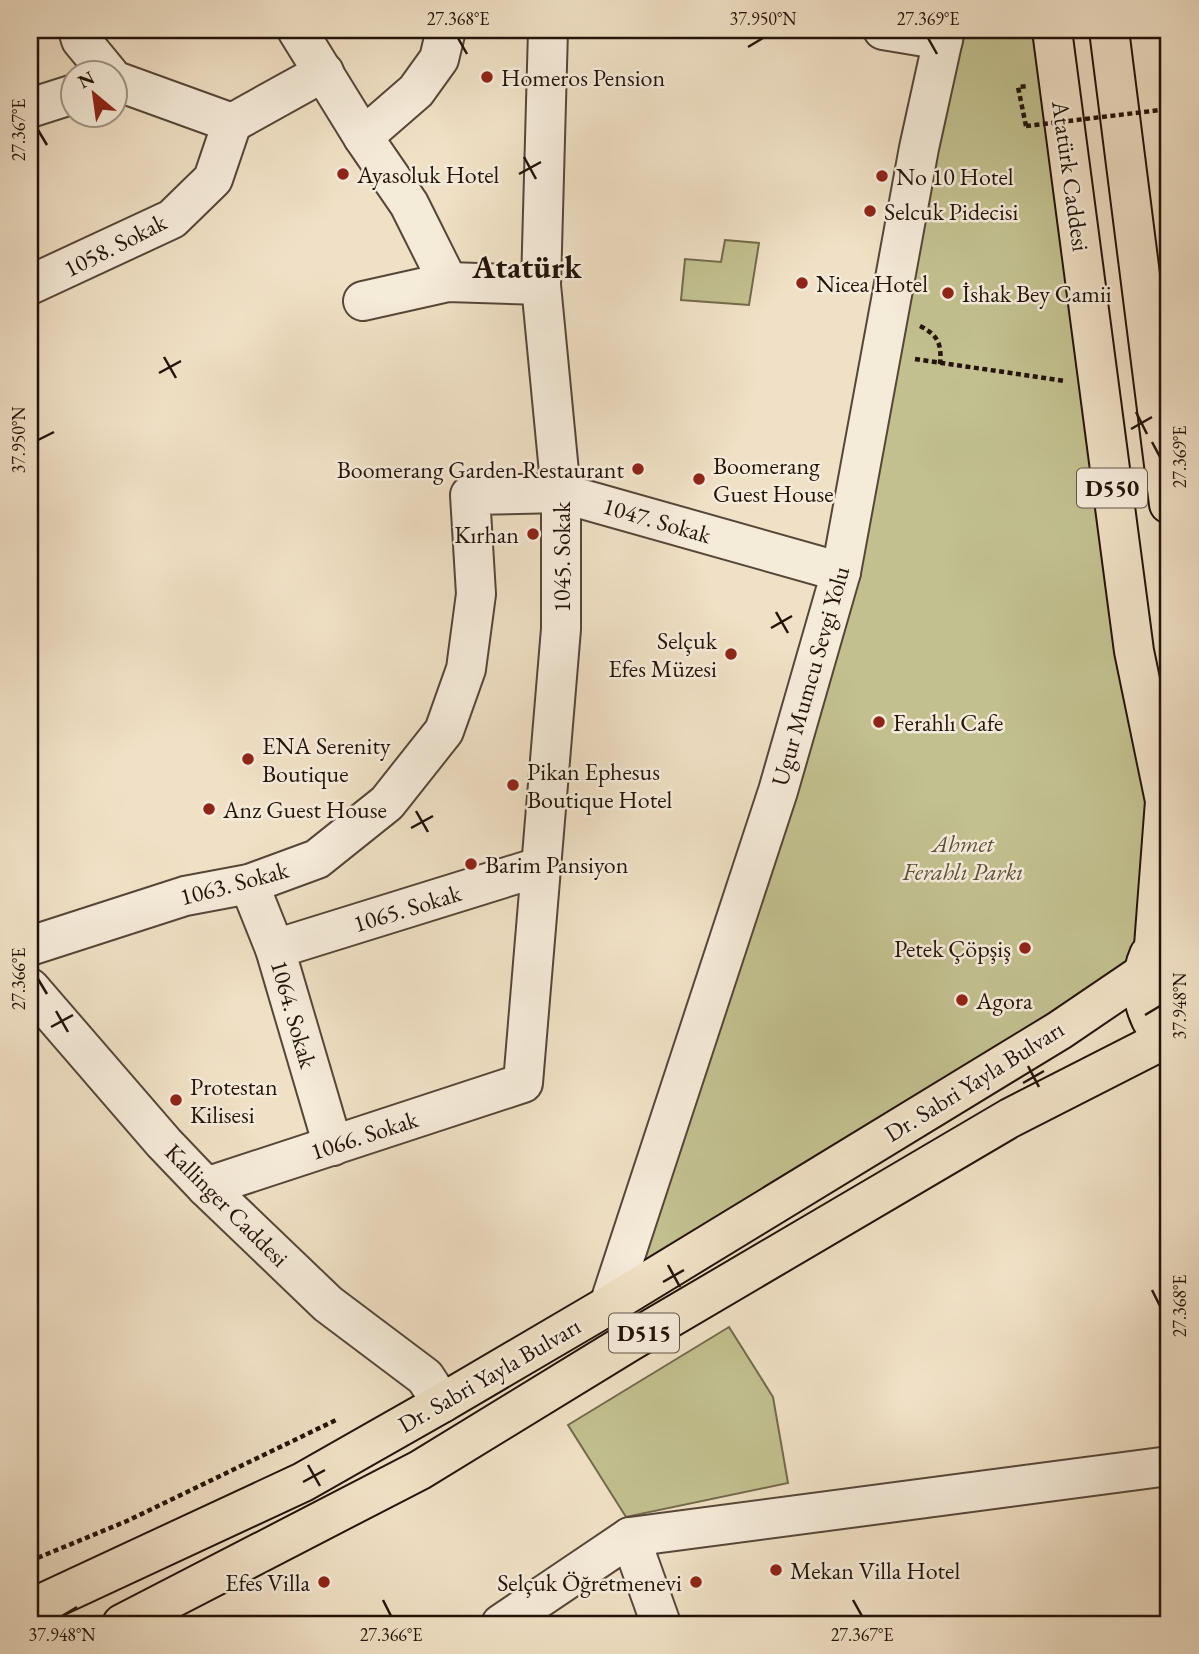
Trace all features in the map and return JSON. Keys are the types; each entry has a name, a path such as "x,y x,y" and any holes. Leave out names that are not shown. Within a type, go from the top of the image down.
{"highway":[{"name":"Atatürk Caddesi","path":"1052,30 1133,651 1165,802 1156,949 1142,991 1146,1009 1154,1025 1167,1040"},
{"name":"D550","path":"1109,30 1166,455 1169,504"},
{"name":"Dr. Sabri Yayla Bulvarı","path":"30,1609 303,1482 442,1404 1060,1030 1156,949"},
{"name":"Dr. Sabri Yayla Bulvarı","path":"122,1624 420,1470 629,1342 1010,1118 1167,1040"}],"street":[{"path":"78,30 81,40 97,60"},
{"path":"297,30 363,137 410,204 448,282"},
{"path":"363,137 416,91 439,59 446,30"},
{"name":"1045. Sokak","path":"523,1083 561,629 561,493 541,285 548,30"},
{"path":"883,30 944,35"},
{"name":"Ugur Mumcu Sevgi Yolu","path":"609,1305 778,792 841,572 919,148 944,35"},
{"path":"130,86 232,123 324,72"},
{"path":"30,108 60,98"},
{"name":"1058. Sokak","path":"30,285 172,219 214,179 232,123"},
{"path":"363,300 448,282 541,285"},
{"name":"1047. Sokak","path":"470,495 561,493 841,572"},
{"name":"1063. Sokak","path":"30,946 185,896 249,884 317,859 387,803 444,731 466,669 476,594 470,495"},
{"name":"1065. Sokak","path":"275,949 539,867"},
{"name":"1064. Sokak","path":"249,884 275,949 333,1146"},
{"name":"Kallinger Caddesi","path":"30,988 163,1143 206,1187 328,1304 425,1377 442,1404"},
{"name":"1066. Sokak","path":"206,1187 523,1083"},
{"path":"501,1624 630,1537 1169,1466"},
{"path":"630,1537 661,1624"}],"path":[{"path":"1018,87 1026,126 1169,109"},
{"path":"882,354 1068,381"},
{"path":"30,1561 127,1521 338,1419"}],"green space":[{"name":"Ahmet Ferahlı Parkı","path":"945,30 1052,30 1165,801 1154,946 609,1305 778,792"},
{"path":"725,240 759,243 749,305 681,300 685,259 721,262"},
{"path":"729,1327 773,1397 788,1483 626,1517 568,1425"}],"place":[{"name":"Homeros Pension","path":"487,77"},
{"name":"Ayasoluk Hotel","path":"343,174"},
{"name":"No 10 Hotel","path":"882,176"},
{"name":"Selcuk Pidecisi","path":"870,211"},
{"name":"Nicea Hotel","path":"802,283"},
{"name":"İshak Bey Camii","path":"948,293"},
{"name":"Boomerang Garden Restaurant","path":"638,469"},
{"name":"Boomerang Guest House","path":"699,479"},
{"name":"Kırhan","path":"533,534"},
{"name":"Selçuk Efes Müzesi","path":"731,654"},
{"name":"Ferahlı Cafe","path":"879,722"},
{"name":"ENA Serenity Boutique","path":"248,759"},
{"name":"Pikan Ephesus Boutique Hotel","path":"513,785"},
{"name":"Anz Guest House","path":"209,809"},
{"name":"Barim Pansiyon","path":"471,864"},
{"name":"Petek Çöpşiş","path":"1025,948"},
{"name":"Agora","path":"962,1000"},
{"name":"Protestan Kilisesi","path":"176,1100"},
{"name":"Mekan Villa Hotel","path":"776,1570"},
{"name":"Efes Villa","path":"324,1582"},
{"name":"Selçuk Öğretmenevi","path":"696,1582"}],"district":[{"name":"Atatürk","path":"527,267"}]}
